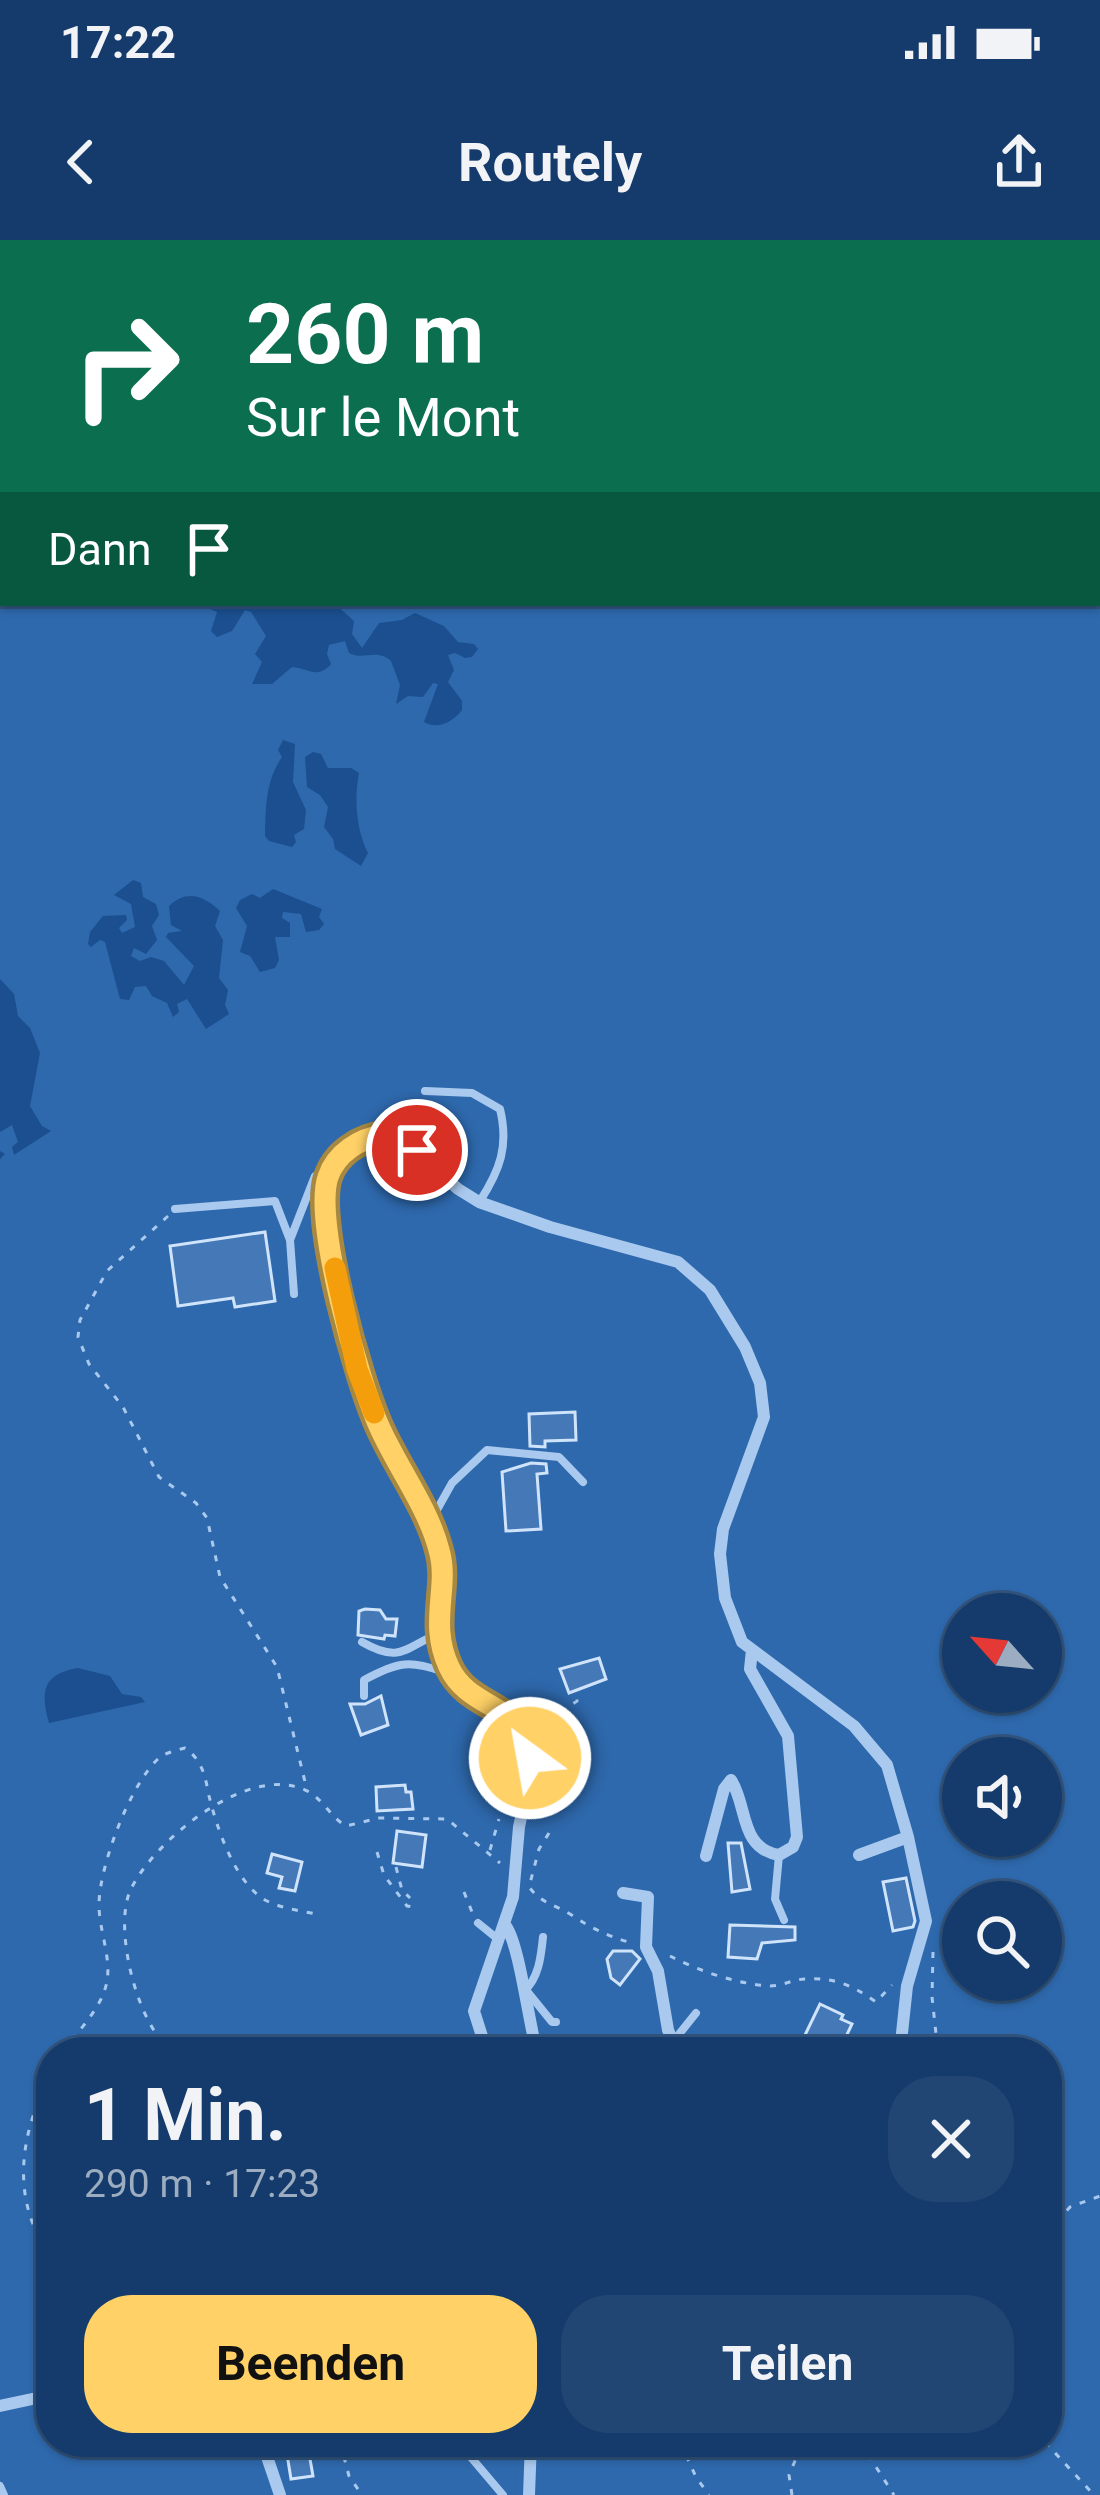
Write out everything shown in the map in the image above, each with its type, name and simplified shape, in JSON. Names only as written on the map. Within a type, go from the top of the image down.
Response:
[{"type":"street","points":[[482,2037],[474,2011],[513,1897],[519,1826],[531,1772],[526,1735],[507,1715],[470,1694],[451,1670],[440,1633],[441,1558],[357,1369],[326,1223],[327,1178],[339,1158],[357,1143],[376,1136],[390,1136],[417,1150],[479,1202],[670,1259],[700,1279],[718,1302],[755,1367],[764,1404],[759,1439],[728,1513],[719,1554],[730,1621],[752,1650],[854,1726],[887,1766],[926,1922],[914,1962],[902,2037]]},
{"type":"street","points":[[706,1856],[724,1789],[731,1780],[754,1843],[778,1855],[793,1847],[797,1838],[792,1754],[786,1731],[750,1669],[752,1650]]},
{"type":"street","points":[[859,1855],[908,1837]]},
{"type":"street","points":[[623,1893],[648,1897],[646,1947],[658,1971],[673,2037]]},
{"type":"street","points":[[505,1925],[514,1940],[534,2037]]},
{"type":"street","points":[[0,2407],[36,2400]]},
{"type":"street","points":[[267,2457],[280,2495]]},
{"type":"street","points":[[530,2457],[530,2495]]},
{"type":"lane","points":[[425,1091],[472,1093],[500,1109],[506,1136],[498,1174],[479,1202]]},
{"type":"lane","points":[[290,1240],[315,1176],[327,1178]]},
{"type":"lane","points":[[176,1209],[274,1201],[290,1240],[294,1294]]},
{"type":"lane","points":[[429,1524],[452,1483],[488,1450],[559,1457],[583,1482]]},
{"type":"lane","points":[[362,1642],[394,1654],[440,1633]]},
{"type":"lane","points":[[364,1696],[364,1680],[397,1664],[415,1662],[447,1673],[451,1670]]},
{"type":"lane","points":[[778,1855],[776,1899],[784,1920]]},
{"type":"lane","points":[[478,1923],[499,1940]]},
{"type":"lane","points":[[543,1937],[541,1960],[525,1991],[556,2022]]},
{"type":"lane","points":[[681,2037],[696,2013]]},
{"type":"lane","points":[[470,2457],[502,2495]]},
{"type":"lane","points":[[0,2486],[4,2495]]},
{"type":"path","points":[[176,1209],[107,1270],[86,1306],[78,1337],[89,1364],[123,1407],[159,1477],[196,1503],[207,1518],[220,1576],[277,1667],[307,1790]]},
{"type":"path","points":[[526,1735],[568,1711],[578,1700],[577,1692]]},
{"type":"path","points":[[73,2037],[105,1989],[107,1963],[99,1898],[106,1862],[136,1792],[160,1756],[185,1748],[198,1758],[229,1850],[262,1899],[321,1915]]},
{"type":"path","points":[[160,2037],[142,2011],[130,1964],[128,1893],[147,1865],[212,1805],[263,1787],[292,1786],[307,1790],[346,1826],[379,1818],[447,1819],[503,1866]]},
{"type":"path","points":[[490,1852],[499,1820]]},
{"type":"path","points":[[549,1833],[539,1849],[529,1887],[542,1903],[594,1931],[693,1968],[764,1986],[785,1986],[802,1978],[850,1983],[876,2002],[914,1962]]},
{"type":"path","points":[[377,1852],[384,1875],[403,1901],[413,1906]]},
{"type":"path","points":[[396,1867],[402,1890],[410,1898]]},
{"type":"path","points":[[464,1892],[478,1923]]},
{"type":"path","points":[[926,1922],[934,1924],[936,2037]]},
{"type":"path","points":[[36,2111],[23,2163],[22,2198],[36,2236]]},
{"type":"path","points":[[1062,2215],[1070,2207],[1100,2197]]},
{"type":"path","points":[[344,2457],[349,2476],[362,2495]]},
{"type":"path","points":[[514,2457],[530,2464]]},
{"type":"path","points":[[688,2457],[709,2495]]},
{"type":"path","points":[[792,2495],[789,2475],[797,2457]]},
{"type":"path","points":[[870,2457],[894,2495]]},
{"type":"path","points":[[1059,2457],[1094,2495]]},
{"type":"shaded area","points":[[0,606],[204,606],[217,612],[211,631],[217,637],[232,631],[245,610],[266,636],[255,654],[262,662],[252,684],[272,684],[292,667],[321,671],[331,664],[329,645],[345,641],[349,653],[380,655],[391,661],[400,685],[396,704],[408,696],[423,697],[433,683],[438,684],[424,722],[440,725],[462,710],[462,701],[448,682],[454,670],[448,655],[472,657],[478,649],[474,644],[458,642],[444,626],[415,613],[379,623],[362,648],[352,634],[354,621],[337,606],[1100,606],[1100,2495],[0,2495],[0,1159],[5,1154],[0,1151],[0,1132],[12,1125],[18,1142],[12,1147],[14,1155],[51,1131],[42,1126],[30,1106],[40,1053],[30,1028],[18,1016],[14,994],[0,979]],"holes":[[[283,740],[295,744],[293,782],[306,810],[304,829],[294,835],[292,847],[265,836],[269,785],[282,757],[278,750]],[[321,754],[328,768],[351,768],[359,773],[357,814],[368,853],[361,866],[335,849],[324,827],[328,807],[307,787],[305,757]],[[133,880],[141,883],[143,897],[156,904],[159,915],[152,926],[157,940],[146,954],[134,948],[131,956],[164,961],[184,985],[194,966],[166,937],[182,931],[171,925],[169,906],[195,896],[220,911],[215,926],[223,940],[219,978],[228,990],[225,1005],[229,1014],[206,1029],[187,999],[177,1004],[179,1012],[173,1017],[167,1003],[152,996],[146,986],[135,987],[129,1000],[120,999],[105,942],[88,944],[90,932],[103,916],[126,915],[119,928],[122,933],[135,927],[131,904],[114,895]],[[273,889],[322,909],[319,917],[324,924],[306,932],[301,914],[283,912],[282,918],[290,923],[290,937],[275,937],[279,960],[275,968],[260,972],[250,956],[240,952],[247,926],[236,908],[240,900],[252,894],[260,898]],[[78,1668],[110,1676],[122,1694],[145,1702],[49,1723],[47,1686],[57,1675]]]},
{"type":"building","points":[[265,1232],[275,1301],[235,1307],[233,1298],[178,1306],[170,1246]]},
{"type":"building","points":[[575,1412],[576,1440],[530,1446],[529,1414]]},
{"type":"building","points":[[531,1463],[546,1464],[547,1473],[537,1474],[541,1529],[506,1531],[502,1472]]},
{"type":"building","points":[[359,1611],[397,1619],[395,1636],[358,1635]]},
{"type":"building","points":[[599,1658],[606,1679],[569,1693],[560,1669]]},
{"type":"building","points":[[381,1696],[388,1725],[361,1735],[350,1704],[365,1704]]},
{"type":"building","points":[[405,1785],[413,1809],[377,1811],[376,1787]]},
{"type":"building","points":[[397,1831],[426,1835],[422,1867],[393,1863]]},
{"type":"building","points":[[728,1843],[741,1843],[750,1889],[732,1892]]},
{"type":"building","points":[[272,1854],[302,1862],[295,1891],[279,1888],[282,1877],[267,1873]]},
{"type":"building","points":[[906,1878],[915,1921],[913,1927],[893,1931],[883,1882]]},
{"type":"building","points":[[730,1925],[795,1927],[795,1940],[762,1943],[757,1959],[728,1957]]},
{"type":"building","points":[[613,1951],[632,1951],[640,1959],[620,1985],[611,1978],[607,1959]]},
{"type":"building","points":[[820,2004],[852,2024],[846,2037],[805,2035]]},
{"type":"building","points":[[287,2457],[310,2457],[313,2476],[291,2479]]},
{"type":"slow traffic","points":[[335,1268],[357,1369],[374,1413]]},
{"type":"route","points":[[417,1150],[384,1135],[347,1151],[327,1178],[326,1223],[364,1388],[440,1552],[438,1612],[446,1660],[470,1694],[517,1722],[526,1735],[530,1758]]}]
